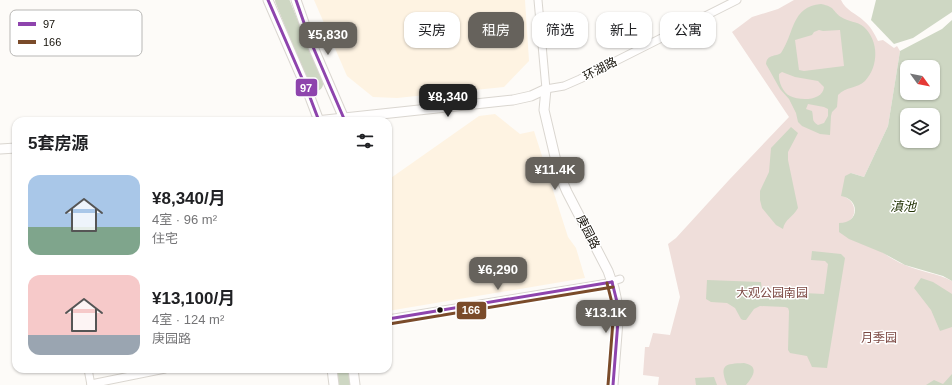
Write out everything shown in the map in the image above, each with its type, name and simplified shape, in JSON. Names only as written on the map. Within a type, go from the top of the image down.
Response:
[{"type":"street","points":[[268,0],[317,117]]},
{"type":"street","points":[[296,0],[310,40],[343,117]]},
{"type":"street","points":[[369,117],[513,100],[531,96],[546,89],[538,0]]},
{"type":"street","name":"环湖路","points":[[546,89],[564,86],[580,79],[737,0]]},
{"type":"street","name":"庚园路","points":[[546,89],[544,110],[560,176],[567,192],[616,280],[618,321],[612,385]]},
{"type":"street","points":[[0,149],[12,148]]},
{"type":"street","points":[[392,318],[616,280]]},
{"type":"street","points":[[89,373],[91,384],[145,373]]},
{"type":"street","points":[[332,373],[334,385]]},
{"type":"street","points":[[354,373],[355,385]]},
{"type":"shaded area","points":[[314,0],[525,0],[529,61],[504,87],[397,98],[373,97],[347,76]]},
{"type":"shaded area","points":[[495,114],[520,134],[534,131],[568,237],[576,248],[585,278],[392,310],[392,177],[479,116]]},
{"type":"green space","name":"大观公园南园","points":[[794,0],[841,0],[851,12],[861,18],[869,26],[878,41],[883,40],[894,48],[897,46],[900,51],[888,126],[864,177],[851,173],[845,197],[852,202],[854,213],[851,220],[847,223],[889,257],[911,267],[952,281],[952,385],[658,385],[659,377],[643,375],[645,347],[649,347],[653,333],[670,335],[680,297],[668,244],[676,238],[789,117],[732,32],[752,17],[778,9]]},
{"type":"water","points":[[876,0],[952,0],[952,12],[913,38],[894,44],[871,20]]},
{"type":"water","points":[[821,4],[829,6],[844,19],[861,25],[869,33],[875,46],[875,61],[870,75],[862,84],[844,90],[838,95],[837,107],[832,112],[831,116],[830,135],[820,134],[802,126],[798,122],[796,113],[789,99],[780,89],[766,64],[770,57],[781,53],[799,15],[811,6]],"holes":[[[819,30],[840,30],[844,66],[804,71],[799,70],[795,40],[812,35],[814,32]],[[782,72],[795,77],[818,81],[824,87],[823,92],[820,95],[810,99],[794,98],[785,92],[779,80],[779,74]],[[808,104],[824,107],[828,109],[828,116],[824,123],[818,125],[814,121],[812,111],[806,109]]]},
{"type":"water","name":"滇池","points":[[952,20],[952,281],[943,276],[905,265],[883,253],[849,239],[839,232],[839,223],[846,222],[851,219],[855,211],[852,201],[841,196],[845,176],[851,173],[864,177],[888,126],[900,51],[942,29]]},
{"type":"water","points":[[791,127],[798,133],[788,152],[788,160],[798,208],[787,220],[783,229],[776,225],[762,208],[760,191],[769,172],[771,148]]},
{"type":"water","points":[[812,251],[841,254],[845,258],[827,368],[812,367],[807,356],[790,353],[788,350],[788,308],[760,306],[754,309],[746,320],[743,320],[735,308],[727,303],[711,302],[706,299],[707,280],[761,282],[762,291],[824,294],[828,264],[825,261],[811,260]]},
{"type":"water","points":[[921,278],[933,282],[952,294],[952,327],[940,331],[931,310],[914,288]]},
{"type":"water","points":[[744,363],[749,364],[754,369],[753,375],[749,382],[746,385],[727,385],[724,373],[725,366]]},
{"type":"water","points":[[952,374],[952,385],[926,385],[934,380],[943,384]]},
{"type":"water","points":[[714,377],[717,385],[696,385],[695,378]]},
{"type":"waterway","points":[[282,0],[316,84]]},
{"type":"waterway","points":[[342,373],[344,385]]},
{"type":"transit line","name":"97","points":[[268,0],[317,117]]},
{"type":"transit line","name":"97","points":[[296,0],[310,40],[343,117]]},
{"type":"transit line","name":"97","points":[[612,282],[617,302],[618,321],[613,385]]},
{"type":"transit line","name":"97","points":[[392,318],[612,282]]},
{"type":"transit line","name":"166","points":[[607,283],[612,303],[613,321],[608,385]]},
{"type":"transit line","name":"166","points":[[392,324],[613,287]]},
{"type":"park label","name":"月季园","points":[[879,338]]}]
